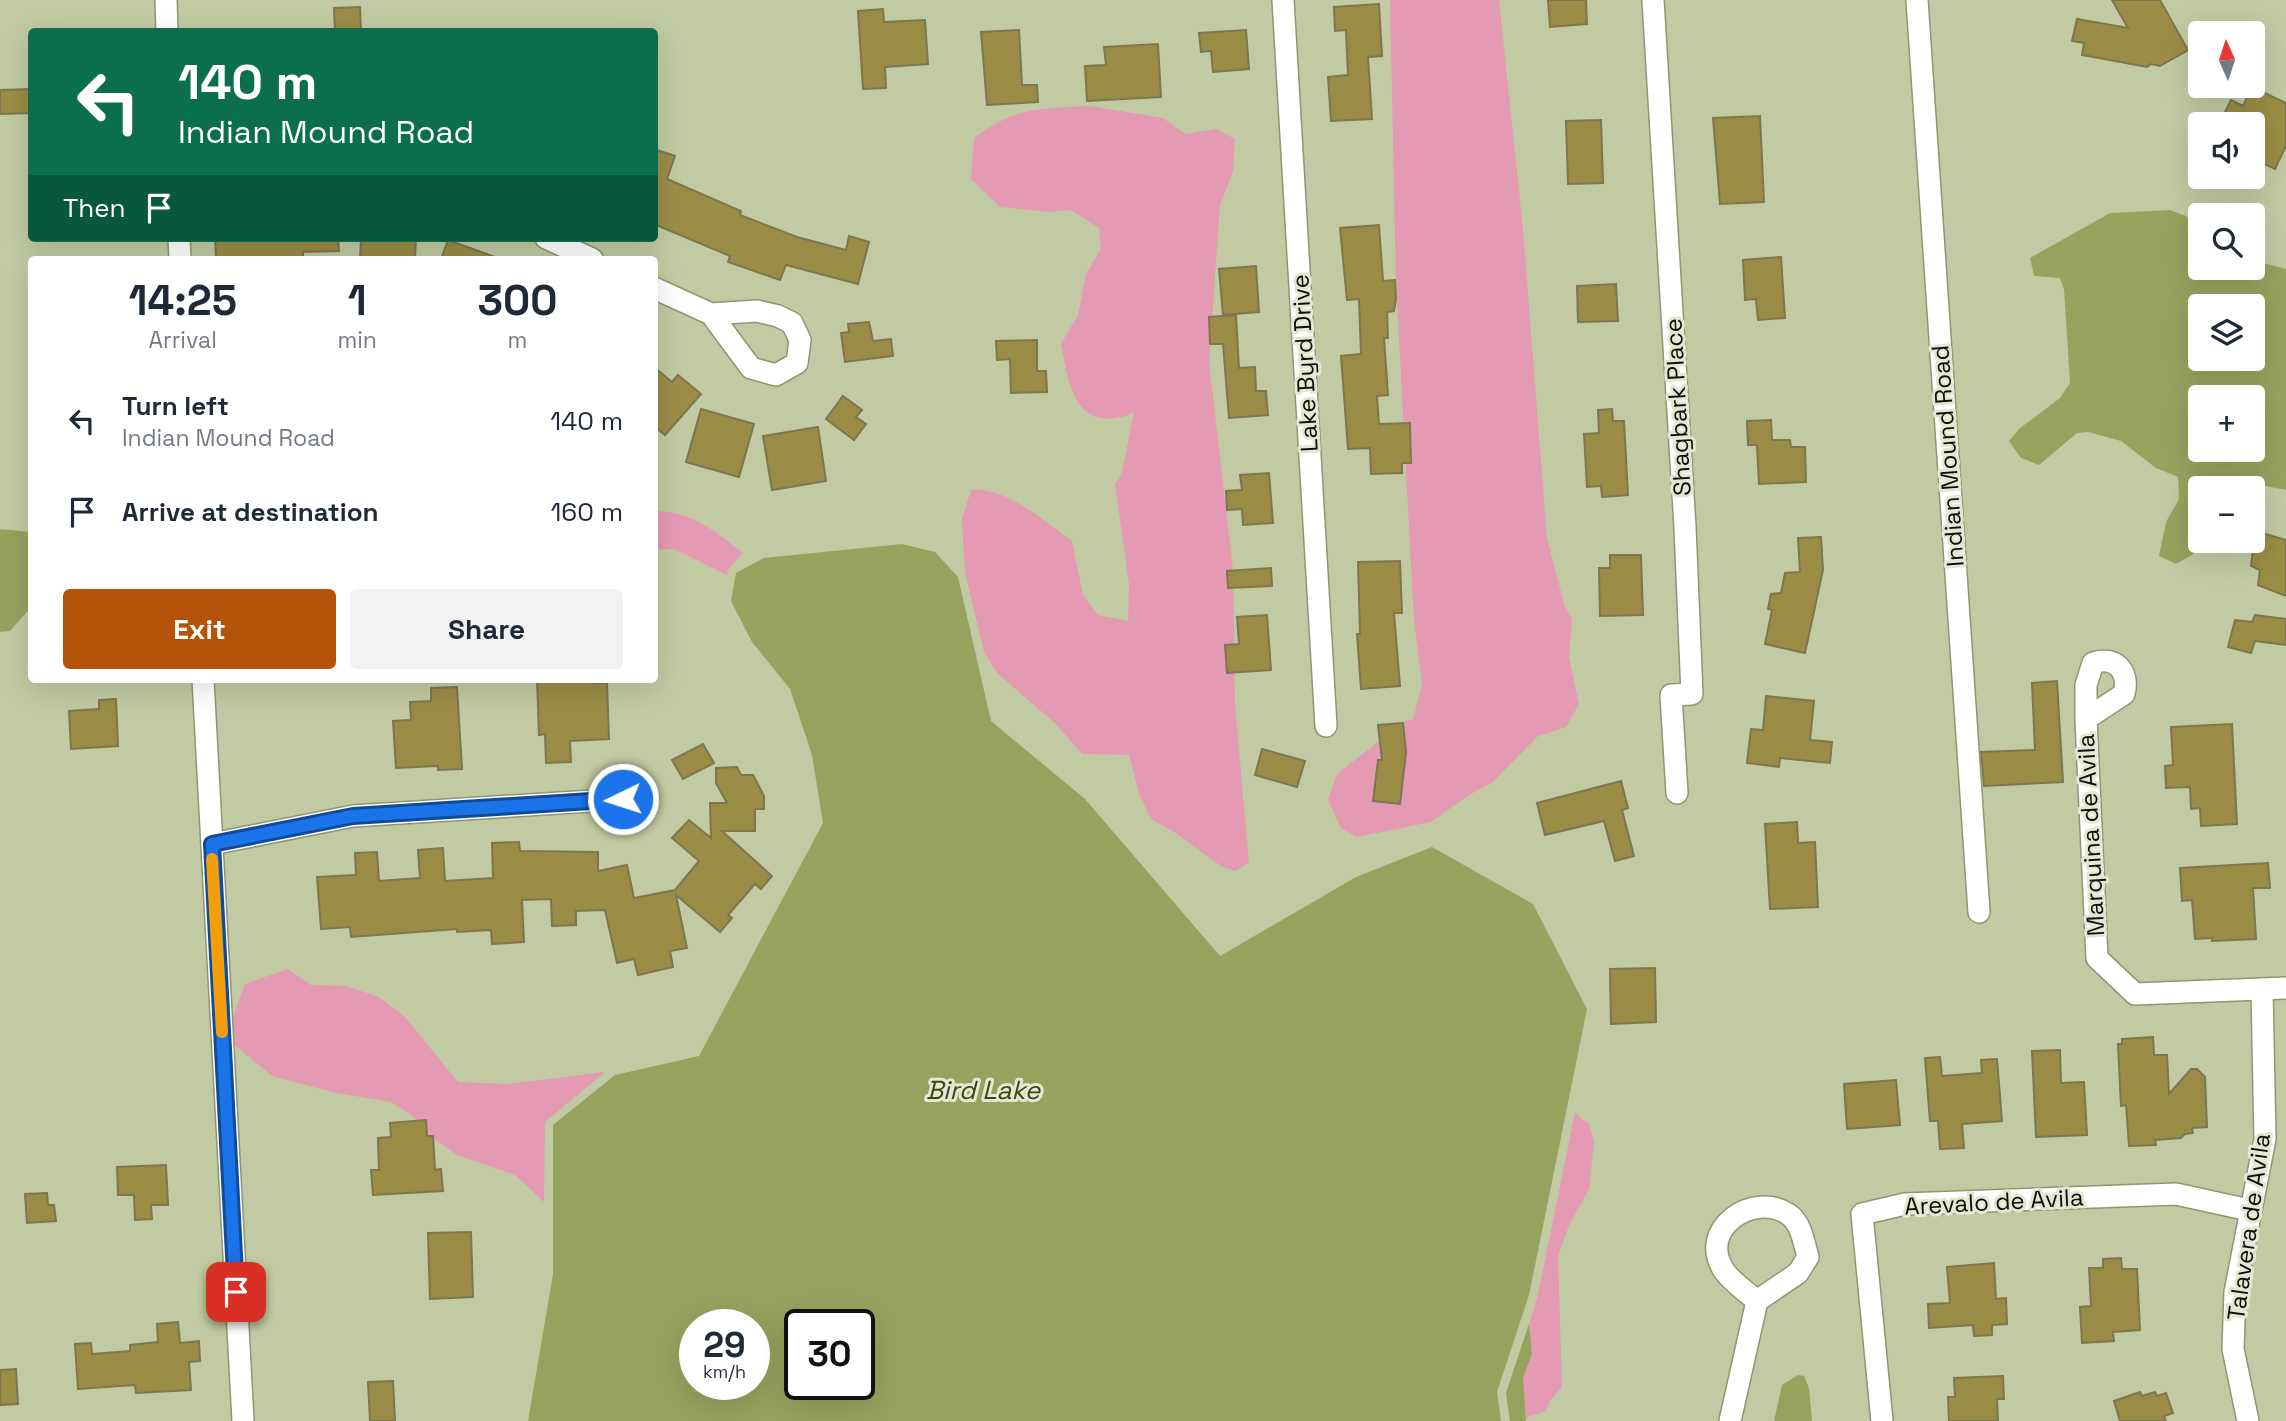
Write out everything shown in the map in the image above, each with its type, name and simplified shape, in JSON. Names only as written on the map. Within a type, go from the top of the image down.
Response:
[{"type":"street","points":[[166,0],[167,28]]},
{"type":"street","name":"Lake Byrd Drive","points":[[1283,0],[1326,726]]},
{"type":"street","name":"Shagbark Place","points":[[1653,0],[1684,513],[1692,694],[1671,695],[1677,793]]},
{"type":"street","name":"Indian Mound Road","points":[[1917,0],[1979,912]]},
{"type":"street","points":[[556,242],[586,256]]},
{"type":"street","points":[[658,290],[711,314]]},
{"type":"street","points":[[203,683],[243,1421]]},
{"type":"street","name":"Marquina de Avila","points":[[2086,719],[2097,958],[2135,995],[2286,988]]},
{"type":"street","points":[[212,844],[353,816],[623,799]]},
{"type":"street","name":"Talavera de Avila","points":[[2248,1421],[2233,1349],[2235,1292],[2265,1139],[2262,989]]},
{"type":"street","name":"Arevalo de Avila","points":[[1882,1421],[1862,1214],[1905,1204],[2176,1194],[2249,1210]]},
{"type":"street","points":[[1730,1421],[1757,1301],[1798,1273],[1808,1257],[1801,1231],[1788,1214],[1760,1207],[1734,1216],[1720,1230],[1717,1249],[1724,1271],[1757,1301]]},
{"type":"shaded area","points":[[1390,0],[1499,0],[1523,229],[1547,539],[1565,607],[1572,619],[1569,658],[1579,704],[1566,727],[1538,736],[1493,782],[1431,822],[1357,837],[1341,828],[1328,800],[1337,774],[1378,742],[1396,738],[1403,723],[1413,719],[1422,685],[1414,621],[1396,281]]},
{"type":"shaded area","points":[[1090,106],[1163,118],[1185,134],[1216,129],[1235,139],[1233,172],[1220,205],[1209,362],[1233,570],[1235,705],[1249,863],[1235,871],[1221,866],[1151,819],[1139,794],[1129,755],[1082,754],[1055,723],[997,673],[984,652],[965,572],[962,519],[971,490],[998,494],[1037,515],[1072,541],[1083,595],[1098,615],[1128,621],[1129,585],[1115,484],[1122,473],[1134,411],[1115,418],[1101,418],[1089,413],[1081,405],[1069,382],[1061,344],[1078,315],[1086,274],[1101,249],[1099,228],[1071,210],[1049,212],[1000,207],[971,179],[974,138],[989,128],[1029,111]]},
{"type":"shaded area","points":[[658,511],[691,518],[743,553],[728,569],[727,575],[674,549],[658,550]]},
{"type":"shaded area","points":[[288,969],[311,985],[346,986],[379,997],[405,1017],[458,1082],[507,1084],[605,1072],[545,1122],[544,1202],[515,1175],[457,1155],[429,1135],[414,1117],[391,1102],[336,1093],[272,1076],[238,1048],[234,1044],[232,1020],[245,984]]},
{"type":"shaded area","points":[[1575,1113],[1589,1124],[1594,1142],[1589,1189],[1570,1223],[1558,1256],[1562,1387],[1549,1402],[1546,1411],[1525,1418],[1523,1378],[1532,1354],[1529,1324],[1537,1299]]},
{"type":"water","points":[[2170,210],[2188,218],[2188,280],[2265,280],[2265,263],[2286,269],[2286,490],[2265,486],[2265,476],[2188,476],[2188,553],[2195,553],[2176,564],[2159,556],[2166,522],[2179,499],[2178,477],[2156,468],[2121,441],[2088,432],[2077,433],[2039,465],[2021,458],[2009,441],[2019,429],[2060,398],[2070,383],[2064,289],[2060,278],[2034,276],[2030,258],[2110,213]]},
{"type":"water","points":[[0,529],[28,532],[28,610],[10,631],[0,632]]},
{"type":"water","name":"Bird Lake","points":[[902,544],[935,552],[958,577],[991,721],[1085,799],[1220,956],[1356,877],[1432,847],[1533,904],[1587,1009],[1529,1295],[1497,1392],[1501,1421],[528,1421],[553,1274],[553,1125],[615,1075],[699,1056],[823,823],[812,755],[790,689],[752,642],[731,601],[736,573],[764,558]]},
{"type":"water","points":[[1529,1324],[1532,1354],[1523,1378],[1526,1421],[1510,1421],[1506,1393]]},
{"type":"water","points":[[1798,1375],[1804,1376],[1809,1388],[1812,1421],[1774,1421],[1782,1385]]},
{"type":"building","points":[[1548,0],[1586,0],[1587,24],[1550,27]]},
{"type":"building","points":[[2112,0],[2160,0],[2188,50],[2160,66],[2151,64],[2147,67],[2082,55],[2084,43],[2072,41],[2077,19],[2128,28]]},
{"type":"building","points":[[1379,4],[1382,56],[1368,57],[1372,119],[1331,121],[1328,77],[1348,75],[1346,30],[1335,31],[1334,7]]},
{"type":"building","points":[[360,7],[361,28],[335,28],[334,8]]},
{"type":"building","points":[[883,9],[884,22],[925,20],[928,64],[885,67],[886,88],[863,89],[858,11]]},
{"type":"building","points":[[1019,30],[1022,85],[1037,85],[1038,102],[987,105],[981,32]]},
{"type":"building","points":[[1246,30],[1249,69],[1213,72],[1211,51],[1201,52],[1199,33]]},
{"type":"building","points":[[1158,44],[1161,97],[1087,101],[1085,66],[1106,65],[1104,47]]},
{"type":"building","points":[[28,89],[28,113],[0,114],[0,90]]},
{"type":"building","points":[[2265,93],[2286,103],[2286,146],[2275,169],[2265,164],[2265,112],[2225,112],[2231,100],[2243,106],[2247,98],[2265,98]]},
{"type":"building","points":[[1760,116],[1764,202],[1720,204],[1713,118]]},
{"type":"building","points":[[1601,120],[1603,183],[1568,184],[1566,121]]},
{"type":"building","points":[[658,150],[675,156],[667,179],[741,211],[740,215],[797,237],[846,250],[849,236],[869,242],[858,284],[786,265],[780,280],[728,262],[730,256],[658,226]]},
{"type":"building","points":[[1379,225],[1383,281],[1395,280],[1396,299],[1394,311],[1387,312],[1388,338],[1384,338],[1388,395],[1377,396],[1379,424],[1410,423],[1411,463],[1402,463],[1402,473],[1371,474],[1370,448],[1348,449],[1341,356],[1361,354],[1359,299],[1347,300],[1340,228]]},
{"type":"building","points":[[215,242],[338,242],[339,251],[303,252],[303,256],[216,256]]},
{"type":"building","points":[[361,242],[416,242],[415,256],[360,256]]},
{"type":"building","points":[[447,242],[454,242],[492,256],[442,256]]},
{"type":"building","points":[[1781,257],[1785,318],[1758,320],[1756,299],[1745,300],[1743,260]]},
{"type":"building","points":[[1256,266],[1259,312],[1223,315],[1219,269]]},
{"type":"building","points":[[1616,284],[1618,321],[1578,322],[1577,286]]},
{"type":"building","points":[[1236,315],[1239,368],[1255,367],[1256,391],[1266,391],[1268,415],[1229,418],[1223,344],[1210,344],[1209,317]]},
{"type":"building","points":[[869,322],[873,341],[891,339],[893,356],[845,362],[841,333],[849,332],[848,324]]},
{"type":"building","points":[[1037,340],[1037,371],[1046,371],[1047,392],[1011,393],[1010,359],[997,360],[996,341]]},
{"type":"building","points":[[658,370],[672,382],[678,375],[701,394],[665,435],[658,429]]},
{"type":"building","points":[[843,396],[862,410],[856,417],[866,424],[854,440],[826,419]]},
{"type":"building","points":[[701,409],[754,424],[739,477],[686,462]]},
{"type":"building","points":[[1612,409],[1613,421],[1624,421],[1628,495],[1602,497],[1601,486],[1587,487],[1584,434],[1599,433],[1598,410]]},
{"type":"building","points":[[1771,420],[1772,440],[1790,440],[1791,447],[1805,447],[1806,482],[1759,484],[1757,445],[1748,445],[1747,421]]},
{"type":"building","points":[[818,427],[826,481],[772,490],[763,436]]},
{"type":"building","points":[[1269,473],[1273,523],[1243,525],[1242,509],[1227,510],[1226,491],[1242,490],[1240,475]]},
{"type":"building","points":[[2265,534],[2286,540],[2286,596],[2258,585],[2260,570],[2251,566],[2252,553],[2265,553]]},
{"type":"building","points":[[1821,537],[1823,570],[1805,653],[1765,644],[1772,610],[1768,609],[1771,594],[1781,593],[1785,573],[1800,572],[1798,538]]},
{"type":"building","points":[[1610,555],[1641,555],[1643,615],[1600,616],[1599,568],[1610,568]]},
{"type":"building","points":[[1400,561],[1402,613],[1394,613],[1400,686],[1361,689],[1357,634],[1360,634],[1358,562]]},
{"type":"building","points":[[1271,568],[1272,586],[1228,588],[1227,571]]},
{"type":"building","points":[[1267,615],[1271,670],[1227,673],[1225,645],[1239,644],[1237,617]]},
{"type":"building","points":[[2255,615],[2286,619],[2286,645],[2255,641],[2251,653],[2228,647],[2235,620],[2252,622]]},
{"type":"building","points":[[2057,681],[2063,782],[1984,786],[1981,752],[2035,750],[2032,683]]},
{"type":"building","points":[[537,683],[607,683],[609,739],[570,741],[571,762],[546,763],[545,734],[539,735]]},
{"type":"building","points":[[457,687],[462,769],[438,770],[438,766],[396,768],[393,721],[411,720],[410,702],[431,701],[431,688]]},
{"type":"building","points":[[1766,696],[1814,701],[1810,740],[1832,742],[1830,763],[1780,758],[1779,767],[1747,763],[1751,729],[1763,730]]},
{"type":"building","points":[[116,699],[118,746],[71,749],[69,711],[99,709],[99,700]]},
{"type":"building","points":[[1403,723],[1406,752],[1400,804],[1373,801],[1378,760],[1382,760],[1378,725]]},
{"type":"building","points":[[2232,724],[2237,824],[2201,826],[2200,808],[2191,809],[2190,787],[2166,788],[2165,766],[2173,765],[2171,727]]},
{"type":"building","points":[[703,744],[714,763],[683,779],[672,760]]},
{"type":"building","points":[[1262,749],[1305,761],[1297,787],[1255,775]]},
{"type":"building","points":[[737,767],[741,775],[753,775],[764,796],[764,809],[755,809],[755,831],[722,831],[772,876],[761,889],[755,884],[728,915],[732,918],[720,932],[676,895],[687,948],[670,951],[673,967],[638,975],[634,959],[617,963],[605,910],[576,911],[576,925],[552,926],[551,899],[522,900],[524,942],[492,944],[491,930],[457,932],[457,929],[351,937],[350,927],[321,929],[317,877],[356,875],[355,853],[377,852],[379,881],[420,878],[418,850],[443,848],[445,881],[493,878],[492,843],[519,842],[520,851],[598,852],[598,871],[627,865],[634,898],[675,890],[699,861],[672,838],[689,820],[711,838],[710,803],[727,803],[716,783],[716,768]]},
{"type":"building","points":[[1621,781],[1628,808],[1622,810],[1634,856],[1615,861],[1604,821],[1545,835],[1537,803]]},
{"type":"building","points":[[1797,822],[1798,843],[1815,842],[1818,907],[1770,909],[1765,824]]},
{"type":"building","points":[[2268,863],[2270,888],[2253,888],[2256,939],[2195,939],[2192,900],[2182,901],[2180,868]]},
{"type":"building","points":[[1655,968],[1656,1022],[1611,1024],[1610,969]]},
{"type":"building","points":[[2153,1037],[2154,1055],[2167,1055],[2169,1094],[2191,1069],[2197,1069],[2205,1077],[2207,1127],[2192,1128],[2193,1133],[2185,1134],[2181,1138],[2155,1140],[2156,1145],[2129,1146],[2126,1105],[2121,1106],[2118,1044],[2122,1044],[2122,1039]]},
{"type":"building","points":[[2060,1050],[2061,1083],[2084,1082],[2087,1135],[2036,1137],[2032,1051]]},
{"type":"building","points":[[1940,1057],[1942,1076],[1982,1073],[1981,1060],[1997,1059],[2002,1121],[1962,1124],[1964,1148],[1940,1149],[1938,1121],[1930,1121],[1925,1058]]},
{"type":"building","points":[[1896,1080],[1900,1125],[1847,1129],[1844,1084]]},
{"type":"building","points":[[426,1120],[427,1136],[433,1136],[435,1170],[441,1169],[443,1191],[373,1195],[371,1170],[379,1170],[378,1138],[391,1137],[390,1123]]},
{"type":"building","points":[[166,1165],[168,1205],[151,1205],[152,1219],[135,1220],[134,1195],[118,1195],[117,1167]]},
{"type":"building","points":[[47,1193],[48,1205],[54,1205],[56,1221],[27,1223],[25,1194]]},
{"type":"building","points":[[471,1232],[473,1297],[430,1299],[428,1233]]},
{"type":"building","points":[[2121,1258],[2122,1269],[2137,1269],[2140,1330],[2113,1332],[2114,1341],[2082,1343],[2080,1307],[2091,1306],[2089,1268],[2103,1268],[2103,1259]]},
{"type":"building","points":[[1994,1263],[1996,1299],[2006,1298],[2007,1324],[1992,1325],[1992,1335],[1974,1336],[1973,1325],[1929,1328],[1928,1304],[1950,1303],[1947,1267]]},
{"type":"building","points":[[178,1322],[180,1343],[199,1341],[200,1361],[189,1362],[191,1390],[136,1393],[135,1385],[78,1389],[75,1344],[91,1343],[92,1354],[130,1351],[130,1345],[158,1342],[157,1324]]},
{"type":"building","points":[[16,1369],[18,1404],[0,1405],[0,1370]]},
{"type":"building","points":[[2003,1376],[2004,1399],[1997,1399],[1998,1421],[1949,1421],[1948,1397],[1955,1397],[1954,1378]]},
{"type":"building","points":[[393,1381],[395,1421],[370,1421],[368,1382]]},
{"type":"building","points":[[2140,1392],[2142,1396],[2155,1392],[2157,1396],[2166,1393],[2173,1413],[2164,1416],[2166,1421],[2120,1421],[2114,1401]]},
{"type":"slow traffic","points":[[212,859],[222,1032]]},
{"type":"route","points":[[236,1292],[212,844],[353,816],[623,799]]}]
